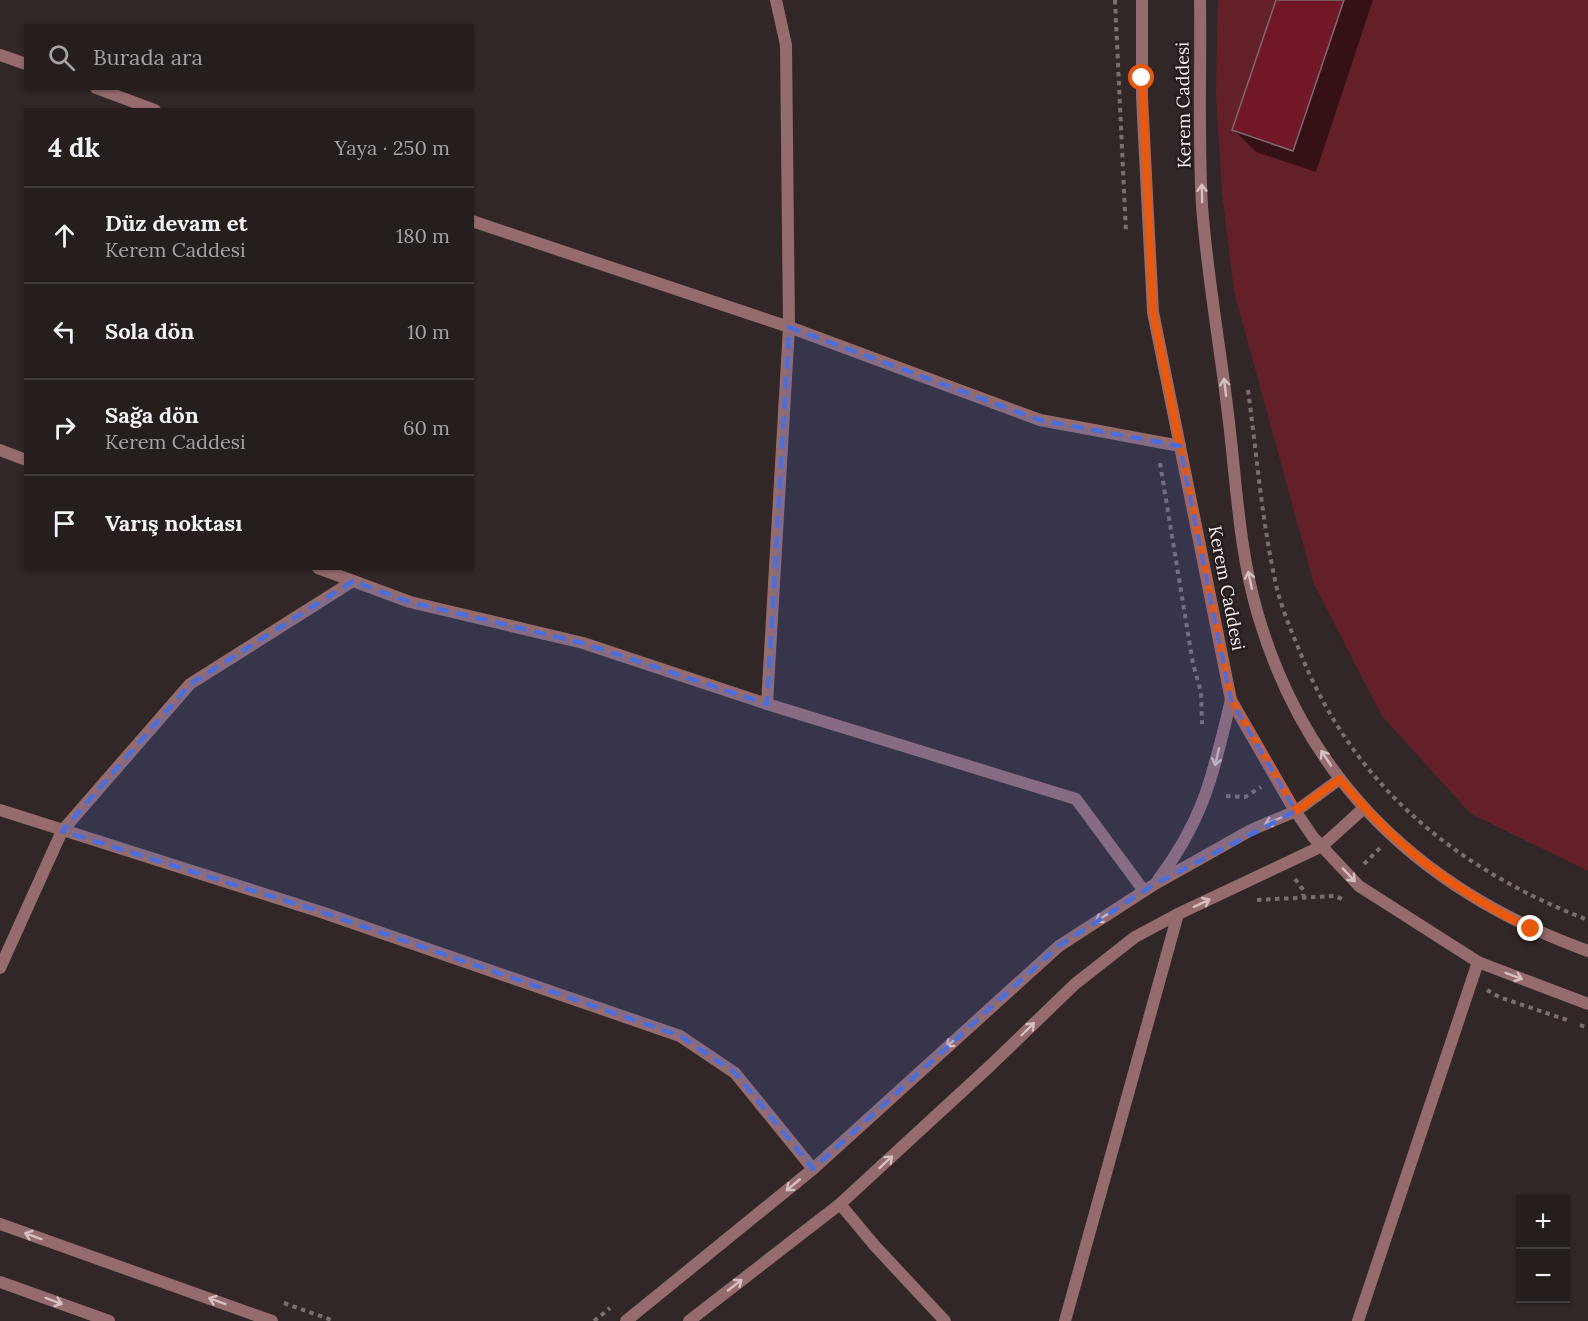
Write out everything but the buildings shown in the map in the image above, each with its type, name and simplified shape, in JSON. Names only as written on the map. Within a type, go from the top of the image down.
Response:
[{"type":"street","points":[[767,704],[789,327],[786,45],[776,0]]},
{"type":"street","name":"Kerem Caddesi","points":[[1142,0],[1142,97],[1153,312],[1231,700],[1296,811],[1322,846],[1359,886],[1478,962],[1588,1004]]},
{"type":"street","name":"Kerem Caddesi","points":[[1200,0],[1203,207],[1248,573],[1257,613],[1283,682],[1320,751],[1364,808],[1391,835],[1465,894],[1531,929],[1588,951]]},
{"type":"street","points":[[0,55],[24,63]]},
{"type":"street","points":[[101,90],[150,108]]},
{"type":"street","points":[[474,222],[789,327],[1040,420],[1180,446]]},
{"type":"street","points":[[0,450],[24,459]]},
{"type":"street","points":[[323,570],[410,602],[583,644],[767,704],[1076,799],[1144,891]]},
{"type":"street","points":[[0,968],[62,831],[190,684],[353,581]]},
{"type":"street","points":[[1155,884],[1180,852],[1201,812],[1231,700]]},
{"type":"street","points":[[626,1321],[813,1169],[1059,946],[1155,884],[1251,830],[1296,811],[1340,779]]},
{"type":"street","points":[[688,1321],[840,1204],[1075,984],[1136,937],[1178,914],[1322,846],[1364,808]]},
{"type":"street","points":[[0,810],[321,912],[680,1036],[735,1073],[813,1169]]},
{"type":"street","points":[[1065,1321],[1178,914]]},
{"type":"street","points":[[1358,1321],[1478,962]]},
{"type":"street","points":[[840,1204],[875,1246],[945,1321]]},
{"type":"street","points":[[0,1224],[272,1321]]},
{"type":"street","points":[[0,1282],[109,1321]]},
{"type":"path","points":[[1247,384],[1272,558],[1288,624],[1318,697],[1366,767],[1409,815],[1448,847],[1487,872],[1556,908],[1588,920]]},
{"type":"path","points":[[1335,896],[1409,815]]},
{"type":"highlighted area","points":[[789,327],[1040,420],[1180,446],[1231,700],[1296,811],[1155,884],[1059,946],[813,1169],[735,1073],[680,1036],[321,912],[62,831],[190,684],[353,581],[410,602],[583,643],[767,704]]},
{"type":"shaded area","points":[[1218,0],[1588,0],[1588,871],[1471,814],[1382,716],[1314,584],[1234,291],[1222,192],[1216,94]]},
{"type":"route","points":[[1142,78],[1153,312],[1231,700],[1296,811],[1340,779],[1391,835],[1437,874],[1465,894],[1531,929]]}]
